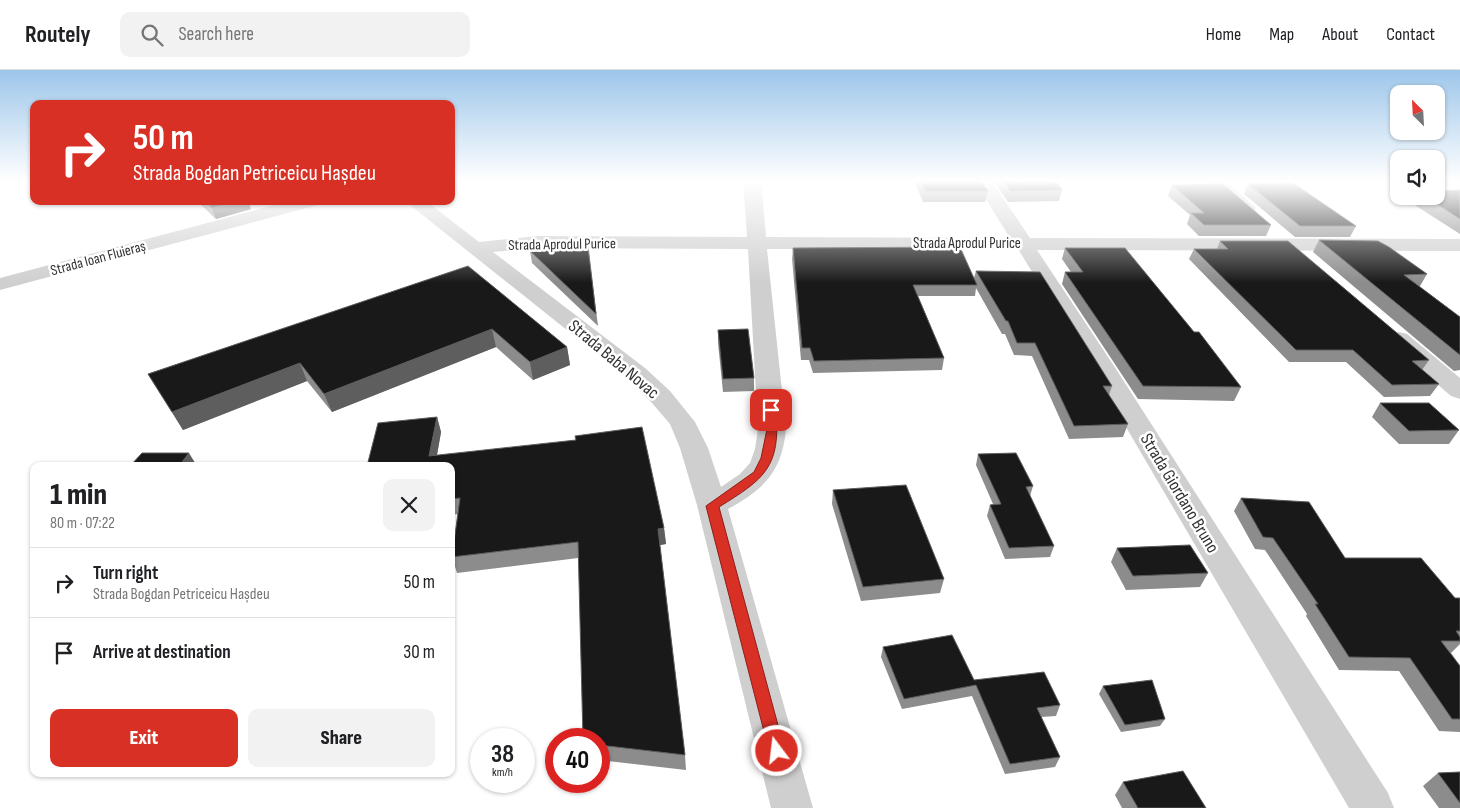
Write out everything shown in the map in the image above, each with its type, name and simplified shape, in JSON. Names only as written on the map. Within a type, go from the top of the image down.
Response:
[{"type":"street","name":"Strada Ioan Fluieraș","points":[[0,284],[261,214]]},
{"type":"street","name":"Strada Baba Novac","points":[[431,214],[630,368],[661,397],[682,422],[694,448],[712,506],[792,808]]},
{"type":"street","points":[[712,506],[746,485],[758,474],[767,458],[772,429],[755,214]]},
{"type":"street","name":"Strada Giordano Bruno","points":[[1005,214],[1109,377],[1373,808]]},
{"type":"street","points":[[1253,214],[1311,263]]},
{"type":"street","name":"Strada Aprodul Purice","points":[[474,248],[538,242],[1460,245]]},
{"type":"street","points":[[1385,327],[1460,391]]},
{"type":"building","points":[[1193,214],[1259,214],[1271,225],[1204,225]]},
{"type":"building","points":[[1286,214],[1339,214],[1356,226],[1300,226]]},
{"type":"building","points":[[1453,214],[1460,214],[1460,219]]},
{"type":"building","points":[[1319,240],[1378,241],[1427,274],[1404,275],[1460,317],[1460,355]]},
{"type":"building","points":[[1220,241],[1288,241],[1429,360],[1412,361],[1439,384],[1392,385],[1353,350],[1296,350],[1194,249],[1228,249]]},
{"type":"building","points":[[588,246],[596,314],[530,251]]},
{"type":"building","points":[[960,247],[977,285],[913,285],[944,358],[814,361],[810,348],[802,348],[793,248]]},
{"type":"building","points":[[1065,248],[1125,248],[1194,332],[1199,332],[1241,387],[1143,386],[1065,272],[1083,272]]},
{"type":"building","points":[[468,266],[567,347],[530,362],[492,329],[324,394],[300,363],[172,412],[148,374]]},
{"type":"building","points":[[976,271],[1040,272],[1112,386],[1103,386],[1128,424],[1074,426],[1035,343],[1017,343],[1008,321],[1006,321]]},
{"type":"building","points":[[748,329],[754,378],[723,379],[718,330]]},
{"type":"building","points":[[1380,403],[1429,403],[1459,430],[1409,431]]},
{"type":"building","points":[[437,417],[429,456],[576,440],[575,436],[642,427],[664,528],[658,529],[685,755],[610,746],[610,728],[583,728],[578,542],[455,557],[455,535],[460,498],[455,499],[455,462],[368,462],[378,423]]},
{"type":"building","points":[[142,453],[189,453],[182,462],[134,462]]},
{"type":"building","points":[[1016,453],[1033,486],[1026,487],[1054,546],[1009,548],[990,505],[1001,504],[978,454]]},
{"type":"building","points":[[906,485],[944,579],[863,587],[833,490]]},
{"type":"building","points":[[1241,498],[1309,502],[1345,558],[1421,558],[1455,598],[1460,598],[1460,631],[1456,631],[1460,641],[1441,641],[1460,666],[1460,719],[1452,719],[1410,658],[1349,657],[1315,604],[1318,604],[1273,538],[1263,537]]},
{"type":"building","points":[[1190,545],[1208,573],[1133,576],[1117,548]]},
{"type":"building","points":[[952,635],[974,680],[1044,672],[1060,705],[1037,708],[1060,757],[1010,764],[976,685],[904,699],[883,647]]},
{"type":"building","points":[[1152,680],[1165,719],[1125,725],[1103,686]]},
{"type":"building","points":[[1183,771],[1206,808],[1138,808],[1123,782]]},
{"type":"building","points":[[1460,772],[1460,803],[1438,773]]},
{"type":"route","points":[[771,410],[772,429],[767,458],[758,474],[746,485],[712,506],[777,751]]}]
